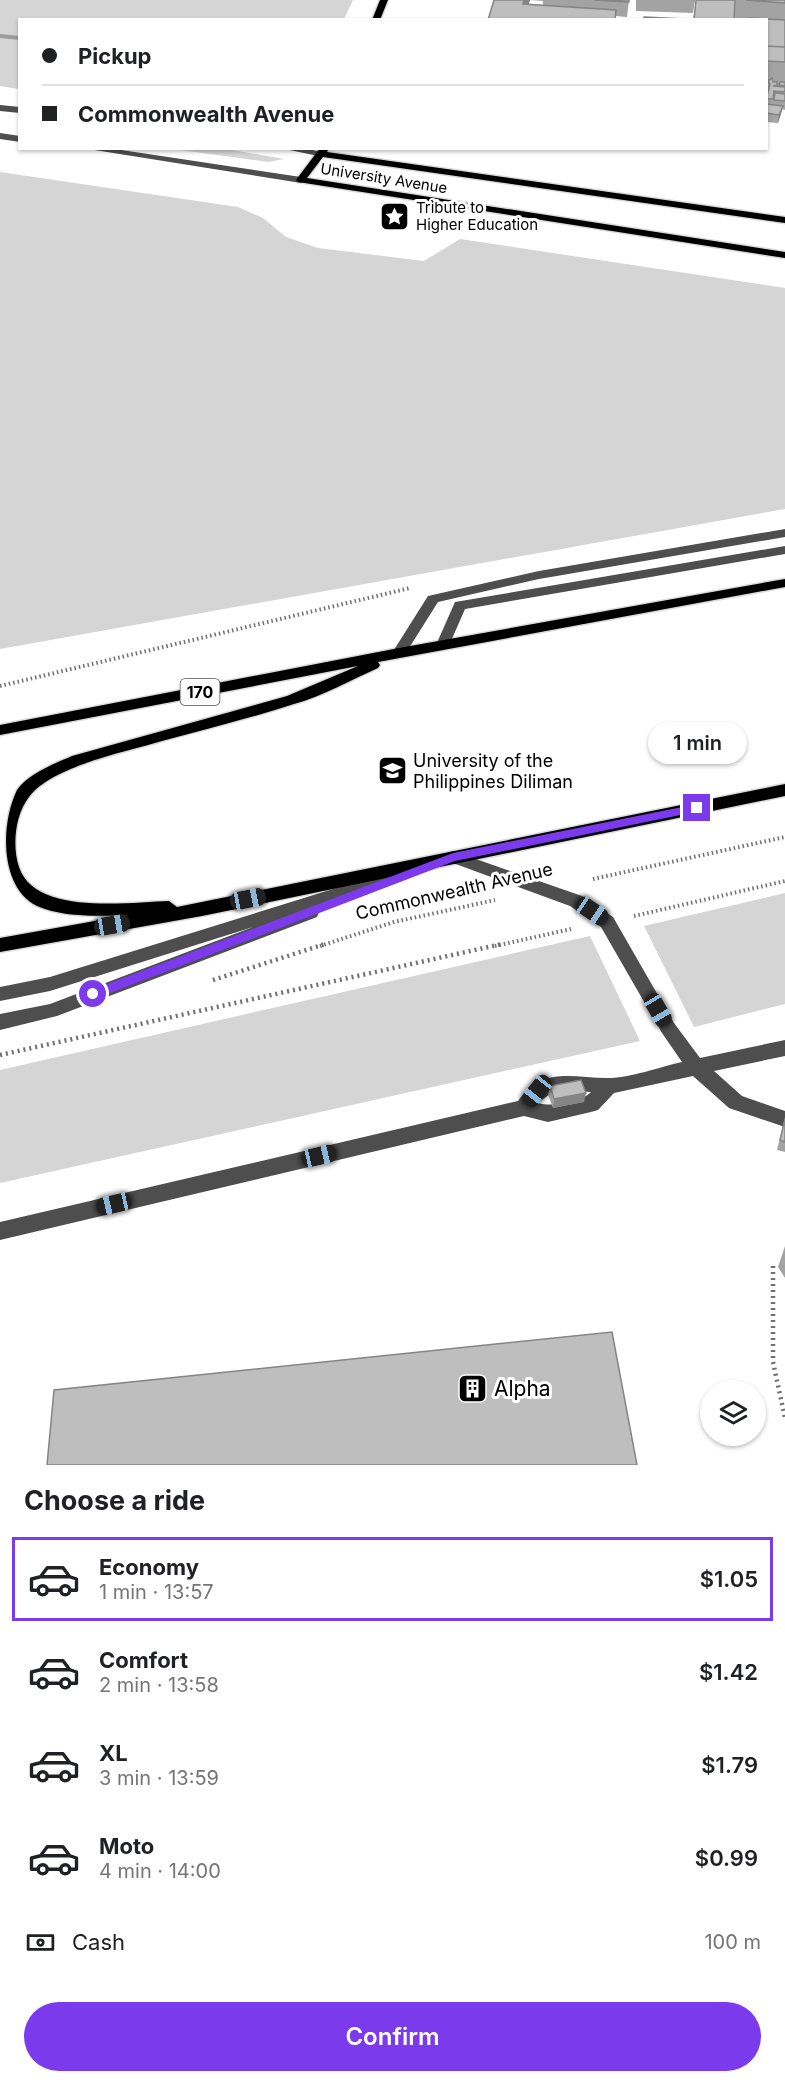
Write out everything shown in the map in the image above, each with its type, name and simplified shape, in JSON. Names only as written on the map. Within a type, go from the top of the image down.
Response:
[{"type":"main road","points":[[377,18],[384,0]]},
{"type":"main road","points":[[301,180],[324,151]]},
{"type":"main road","name":"University Avenue","points":[[324,151],[785,220]]},
{"type":"main road","name":"University Avenue","points":[[301,180],[785,255]]},
{"type":"main road","name":"170","points":[[0,730],[399,653],[785,583]]},
{"type":"main road","points":[[202,909],[72,906],[43,902],[20,891],[6,873],[1,854],[2,832],[10,810],[24,792],[45,775],[77,760],[292,700],[399,653]]},
{"type":"main road","name":"Commonwealth Avenue","points":[[0,945],[202,909],[785,790]]},
{"type":"street","points":[[0,108],[18,110]]},
{"type":"street","points":[[0,136],[18,139]]},
{"type":"street","name":"University Avenue","points":[[99,150],[301,180]]},
{"type":"street","points":[[399,653],[434,599],[539,575],[785,533]]},
{"type":"street","points":[[443,645],[460,605],[785,550]]},
{"type":"street","points":[[0,1022],[51,1011],[453,857]]},
{"type":"street","points":[[0,994],[50,984],[453,857],[548,889],[576,901],[607,922],[668,1028],[696,1067],[736,1102],[785,1119]]},
{"type":"street","points":[[524,1108],[537,1091],[561,1085],[580,1081],[609,1086],[785,1048]]},
{"type":"street","points":[[0,1230],[524,1108],[548,1114],[591,1104],[609,1086]]},
{"type":"path","points":[[0,686],[422,585]]},
{"type":"path","name":"Commonwealth Avenue","points":[[548,889],[785,837]]},
{"type":"path","points":[[0,1055],[785,881]]},
{"type":"path","name":"Commonwealth Avenue","points":[[204,983],[394,922],[497,900]]},
{"type":"path","points":[[773,1266],[771,1341],[777,1394],[785,1418]]},
{"type":"shaded area","points":[[0,0],[353,0],[344,18],[18,18],[18,89],[0,86]]},
{"type":"shaded area","points":[[180,150],[232,150],[284,159],[268,162]]},
{"type":"shaded area","points":[[0,172],[238,207],[263,218],[286,237],[318,248],[424,261],[460,239],[785,288],[785,509],[0,649]]},
{"type":"shaded area","points":[[785,893],[785,1004],[694,1027],[644,926]]},
{"type":"shaded area","points":[[590,936],[640,1041],[0,1183],[0,1070]]},
{"type":"building","points":[[494,0],[524,0],[523,4],[616,10],[615,18],[489,18]]},
{"type":"building","points":[[595,0],[629,0],[629,2]]},
{"type":"building","points":[[696,0],[735,0],[734,18],[694,18]]},
{"type":"building","points":[[746,0],[785,0],[785,3]]},
{"type":"building","points":[[768,19],[785,20],[785,47],[768,46]]},
{"type":"building","points":[[768,46],[785,47],[785,62],[768,61]]},
{"type":"building","points":[[772,78],[773,82],[777,82],[777,85],[773,86],[785,87],[784,92],[774,91],[773,99],[768,99],[770,84],[768,81]]},
{"type":"building","points":[[775,93],[785,94],[785,101],[774,100]]},
{"type":"building","points":[[768,104],[783,106],[779,115],[768,113]]},
{"type":"building","points":[[581,1080],[586,1093],[554,1099],[550,1086]]},
{"type":"building","points":[[785,1119],[785,1142],[780,1140]]},
{"type":"building","name":"Alpha","points":[[612,1332],[637,1465],[47,1465],[54,1390]]},
{"type":"waterway","points":[[0,36],[18,38]]},
{"type":"place","name":"Tribute to Higher Education","points":[[395,216]]},
{"type":"place","name":"University of the Philippines Diliman","points":[[392,770]]},
{"type":"place","name":"Alpha","points":[[473,1388]]},
{"type":"route","points":[[93,994],[453,857],[697,808]]}]
